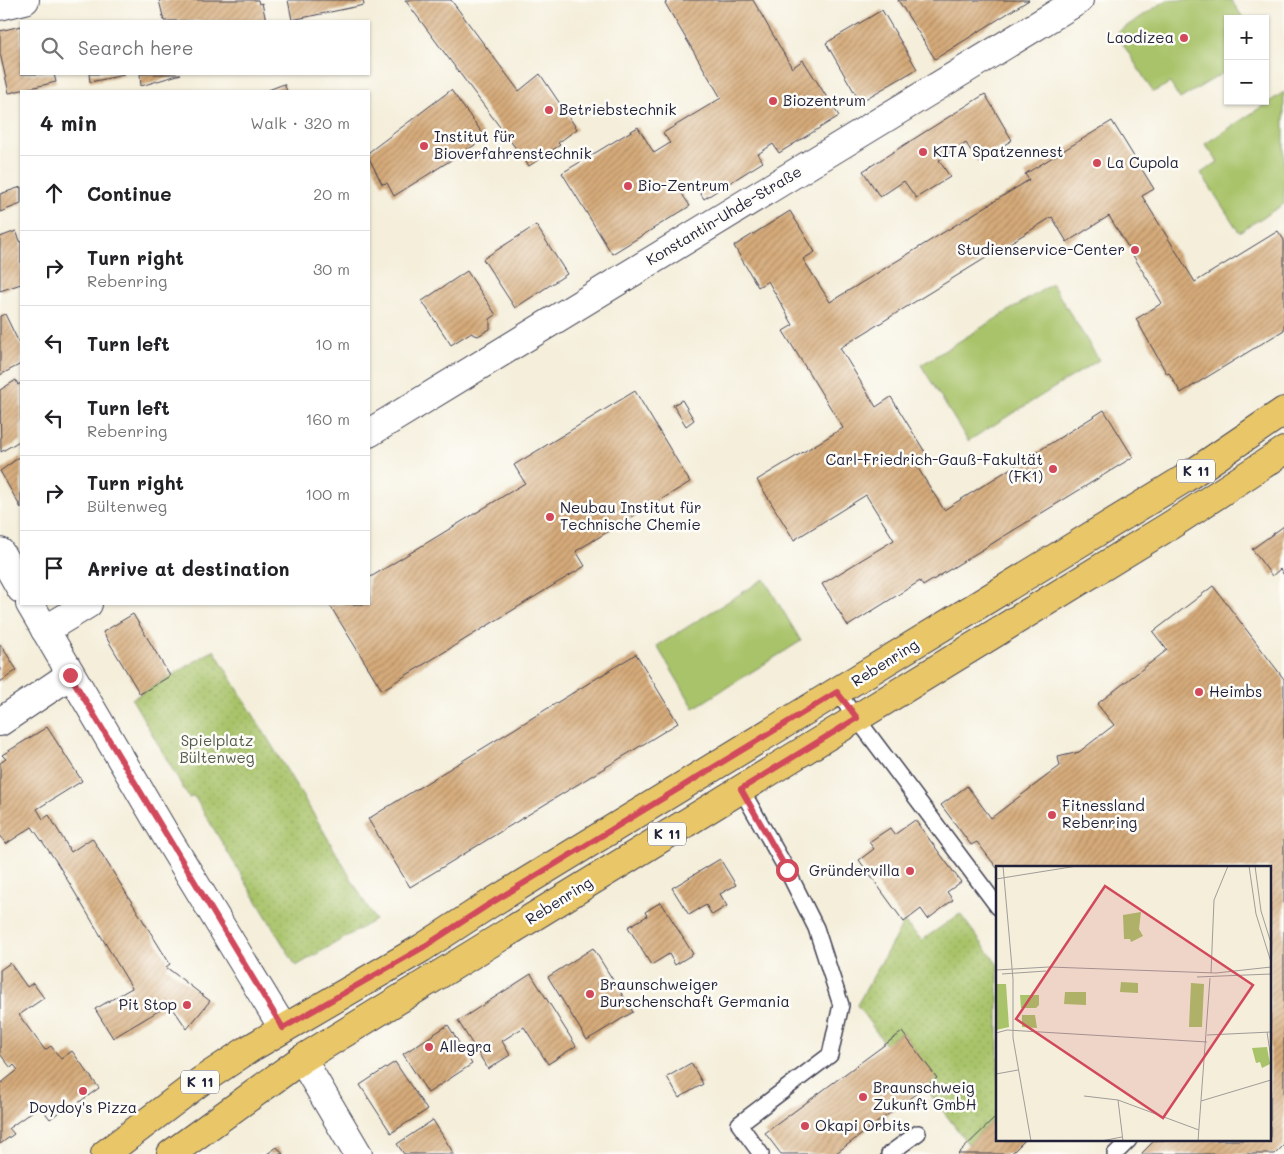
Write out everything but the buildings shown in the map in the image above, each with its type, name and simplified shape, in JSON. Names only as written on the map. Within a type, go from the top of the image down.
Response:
[{"type":"main road","name":"Rebenring","points":[[105,1154],[201,1081],[283,1028],[422,948],[488,905],[1184,479],[1284,411]]},
{"type":"main road","name":"Rebenring","points":[[170,1154],[302,1059],[1162,530],[1284,451]]},
{"type":"street","points":[[0,6],[25,0]]},
{"type":"street","name":"Konstantin-Uhde-Straße","points":[[370,432],[1080,0]]},
{"type":"street","points":[[0,552],[20,587]]},
{"type":"street","points":[[31,605],[70,675],[283,1028]]},
{"type":"street","points":[[45,630],[86,605]]},
{"type":"street","points":[[0,722],[70,675]]},
{"type":"street","points":[[302,1059],[358,1154]]},
{"type":"lane","points":[[837,692],[996,904]]},
{"type":"lane","points":[[741,789],[787,870],[816,928],[841,1005],[830,1055],[739,1124],[761,1154]]},
{"type":"lane","points":[[889,1154],[918,1133]]},
{"type":"lane","points":[[1115,1154],[1127,1142]]},
{"type":"green space","points":[[1167,0],[1231,0],[1241,15],[1224,15],[1224,72],[1180,99],[1170,83],[1153,92],[1116,33]]},
{"type":"green space","points":[[1284,92],[1284,204],[1239,232],[1201,173],[1218,162],[1205,144],[1264,105],[1269,105],[1269,102]]},
{"type":"green space","points":[[1052,284],[1099,360],[968,441],[921,365]]},
{"type":"green space","points":[[764,579],[801,641],[694,708],[657,646]]},
{"type":"green space","name":"Spielplatz Bültenweg","points":[[214,650],[375,920],[296,966],[194,796],[189,798],[132,699]]},
{"type":"green space","points":[[960,914],[996,962],[996,1117],[968,1144],[925,1087],[936,1078],[902,1032],[885,1044],[857,1005],[904,922],[922,940]]},
{"type":"place","name":"Laodizea","points":[[1184,38]]},
{"type":"place","name":"Biozentrum","points":[[773,101]]},
{"type":"place","name":"Betriebstechnik","points":[[549,110]]},
{"type":"place","name":"Institut für Bioverfahrenstechnik","points":[[424,146]]},
{"type":"place","name":"KITA Spatzennest","points":[[923,152]]},
{"type":"place","name":"La Cupola","points":[[1097,163]]},
{"type":"place","name":"Bio-Zentrum","points":[[628,186]]},
{"type":"place","name":"Studienservice-Center","points":[[1135,250]]},
{"type":"place","name":"Carl-Friedrich-Gauß-Fakultät (FK1)","points":[[1053,469]]},
{"type":"place","name":"Neubau Institut für Technische Chemie","points":[[550,517]]},
{"type":"place","name":"Heimbs","points":[[1199,692]]},
{"type":"place","name":"Fitnessland Rebenring","points":[[1052,815]]},
{"type":"place","name":"Gründervilla","points":[[910,871]]},
{"type":"place","name":"Braunschweiger Burschenschaft Germania","points":[[590,994]]},
{"type":"place","name":"Pit Stop","points":[[187,1005]]},
{"type":"place","name":"Allegra","points":[[429,1047]]},
{"type":"place","name":"Doydoy's Pizza","points":[[83,1091]]},
{"type":"place","name":"Braunschweig Zukunft GmbH","points":[[863,1097]]},
{"type":"place","name":"Okapi Orbits","points":[[805,1126]]},
{"type":"route","points":[[70,675],[283,1028],[422,948],[488,905],[837,692],[857,718],[741,789],[787,870]]}]
